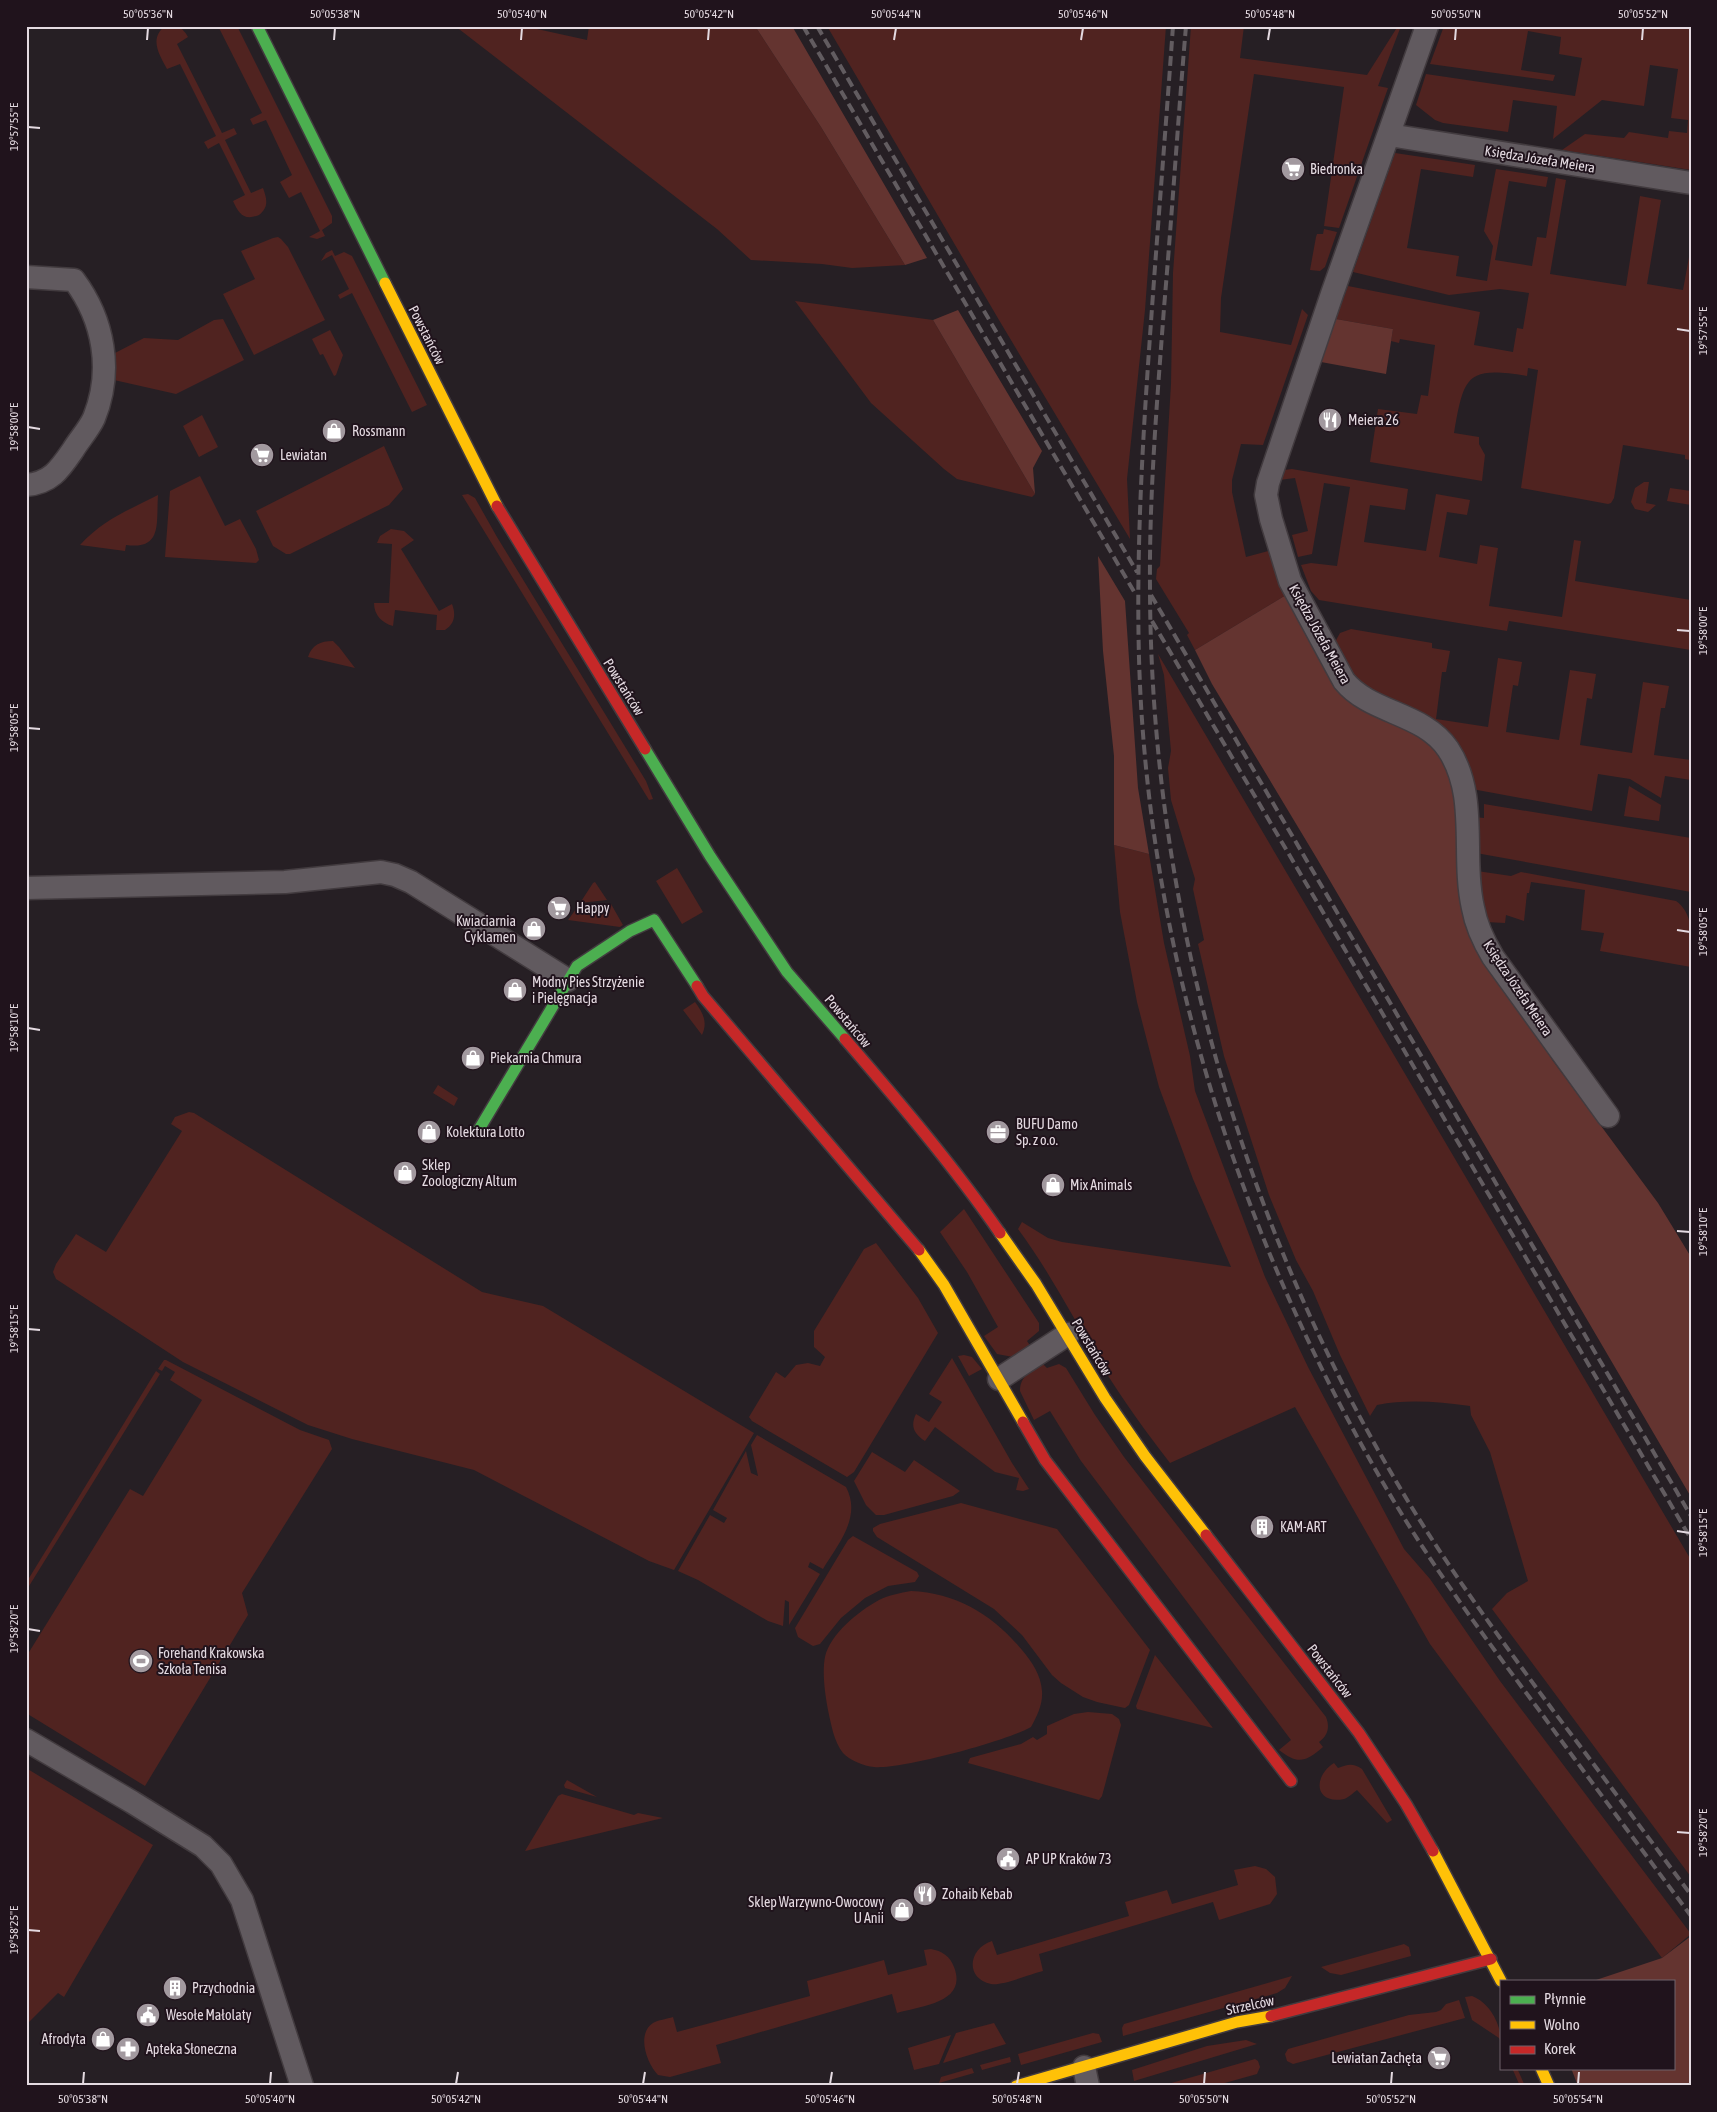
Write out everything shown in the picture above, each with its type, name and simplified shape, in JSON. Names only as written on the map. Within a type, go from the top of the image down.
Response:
[{"type":"street","name":"Powstańców","points":[[257,26],[506,522],[710,856],[787,972],[924,1132],[969,1188],[1036,1284],[1105,1398],[1145,1456],[1359,1733],[1406,1804],[1434,1852],[1501,1980]]},
{"type":"street","name":"Księdza Józefa Meiera","points":[[1427,26],[1332,294],[1268,483],[1266,495],[1271,519],[1290,581],[1344,681],[1349,688],[1364,698],[1423,726],[1441,740],[1457,764],[1463,782],[1466,805],[1471,898],[1480,930],[1493,956],[1608,1116]]},
{"type":"street","name":"Księdza Józefa Meiera","points":[[1389,135],[1691,183]]},
{"type":"street","points":[[26,277],[74,280],[85,295],[94,314],[104,356],[103,384],[93,419],[64,463],[49,480],[26,485]]},
{"type":"street","points":[[26,888],[285,882],[381,872],[395,875],[411,882],[568,980]]},
{"type":"street","points":[[478,1130],[577,966],[630,931],[654,920],[703,996],[912,1239],[944,1285],[1045,1460],[1292,1781]]},
{"type":"street","points":[[999,1379],[1068,1334]]},
{"type":"street","points":[[26,1740],[132,1802],[208,1851],[229,1875],[242,1900],[302,2086]]},
{"type":"street","name":"Strzelców","points":[[1016,2086],[1086,2076],[1237,2022],[1265,2018],[1307,2008],[1491,1959]]},
{"type":"street","points":[[1542,2070],[1549,2086]]},
{"type":"shaded area","points":[[165,26],[179,27],[186,33],[188,37],[177,44],[222,133],[234,128],[237,134],[225,140],[251,193],[263,188],[266,206],[259,215],[246,217],[237,210],[233,201],[245,195],[219,143],[208,149],[204,142],[216,136],[180,64],[167,69],[161,58],[156,41],[160,31]]},
{"type":"shaded area","points":[[218,26],[237,26],[332,216],[332,223],[322,230],[325,236],[317,239],[309,237],[320,231],[301,192],[289,198],[280,182],[292,175],[266,120],[253,125],[250,119],[262,113]]},
{"type":"shaded area","points":[[455,26],[536,26],[537,29],[587,40],[589,26],[755,26],[821,127],[905,265],[852,268],[822,264],[751,260],[717,229]]},
{"type":"shaded area","points":[[755,26],[792,26],[927,258],[905,265],[821,127]]},
{"type":"shaded area","points":[[827,26],[1166,26],[1145,310],[1127,479],[1130,539],[999,320]]},
{"type":"shaded area","points":[[1191,26],[1244,26],[1240,58],[1367,75],[1398,26],[1401,26],[1378,86],[1388,88],[1339,228],[1324,226],[1344,87],[1254,74],[1221,298],[1220,332],[1291,345],[1302,309],[1308,315],[1263,445],[1241,444],[1232,480],[1232,492],[1246,557],[1272,550],[1286,595],[1195,650],[1187,635],[1189,633],[1156,579],[1157,569],[1160,566],[1171,384],[1173,273]]},
{"type":"shaded area","points":[[1444,26],[1691,26],[1691,170],[1562,150],[1585,134],[1624,138],[1629,132],[1668,138],[1669,131],[1687,133],[1688,120],[1671,118],[1678,69],[1650,65],[1644,106],[1602,100],[1553,139],[1557,106],[1513,100],[1508,132],[1443,123],[1435,120],[1416,105],[1426,74],[1575,96],[1582,58],[1559,54],[1561,37],[1528,31],[1521,70],[1555,75],[1553,81],[1430,64]]},
{"type":"shaded area","points":[[1395,153],[1475,165],[1473,177],[1421,169],[1407,248],[1459,256],[1456,276],[1487,281],[1493,246],[1484,231],[1496,169],[1548,177],[1546,187],[1509,181],[1495,260],[1532,266],[1537,237],[1546,238],[1556,178],[1566,180],[1550,274],[1626,286],[1640,196],[1661,200],[1647,284],[1683,290],[1689,257],[1691,257],[1690,460],[1685,459],[1685,455],[1623,445],[1614,498],[1608,504],[1521,488],[1538,370],[1528,368],[1527,376],[1491,373],[1471,379],[1465,387],[1454,433],[1479,437],[1479,444],[1485,455],[1482,481],[1370,462],[1378,409],[1417,414],[1421,395],[1428,396],[1435,345],[1400,339],[1399,343],[1391,341],[1393,329],[1336,319],[1348,286],[1480,312],[1474,345],[1513,352],[1517,328],[1523,329],[1529,293],[1500,289],[1449,295],[1353,272]]},
{"type":"shaded area","points":[[1324,229],[1337,232],[1325,267],[1320,271],[1310,270],[1317,234],[1323,234]]},
{"type":"shaded area","points":[[278,237],[288,247],[325,320],[254,355],[223,294],[255,279],[241,251]]},
{"type":"shaded area","points":[[332,250],[335,256],[344,252],[352,256],[427,405],[412,412],[352,293],[340,299],[338,295],[349,289],[332,255],[321,261],[326,253]]},
{"type":"shaded area","points":[[795,301],[933,320],[1035,494],[1032,497],[957,479],[944,469],[871,403]]},
{"type":"shaded area","points":[[958,310],[1042,451],[1033,468],[1035,494],[933,320]]},
{"type":"shaded area","points":[[223,319],[244,360],[176,394],[114,380],[115,353],[144,338],[178,340],[214,320]]},
{"type":"shaded area","points":[[1336,319],[1393,329],[1386,374],[1321,362]]},
{"type":"shaded area","points":[[330,330],[343,355],[334,376],[323,354],[320,355],[312,339]]},
{"type":"shaded area","points":[[202,415],[218,447],[199,457],[183,426]]},
{"type":"shaded area","points":[[384,446],[403,489],[389,505],[290,554],[286,554],[273,546],[256,511]]},
{"type":"shaded area","points":[[1292,469],[1408,489],[1405,510],[1370,505],[1364,542],[1426,551],[1436,494],[1470,500],[1467,515],[1447,512],[1439,557],[1477,564],[1480,545],[1498,548],[1489,606],[1562,617],[1574,540],[1581,541],[1575,581],[1691,600],[1691,650],[1509,621],[1507,631],[1319,600],[1311,591],[1301,565],[1311,563],[1337,566],[1350,487],[1324,483],[1312,554],[1298,557],[1292,535],[1308,531],[1295,478],[1279,480],[1284,470]]},
{"type":"shaded area","points":[[200,476],[225,526],[240,519],[256,549],[259,560],[256,563],[165,557],[170,491]]},
{"type":"shaded area","points":[[1644,482],[1649,482],[1646,503],[1656,505],[1648,512],[1635,509],[1631,502],[1635,488]]},
{"type":"shaded area","points":[[1670,488],[1691,491],[1691,505],[1667,501]]},
{"type":"shaded area","points":[[468,494],[475,498],[646,781],[653,799],[649,800],[462,495]]},
{"type":"shaded area","points":[[158,495],[155,532],[152,539],[146,543],[126,545],[125,551],[80,545],[107,522]]},
{"type":"shaded area","points":[[391,529],[404,531],[414,540],[401,549],[439,611],[452,604],[454,618],[451,625],[445,630],[436,630],[437,615],[395,610],[393,626],[382,621],[377,615],[374,603],[389,603],[392,544],[377,543],[380,536]]},
{"type":"shaded area","points":[[1098,556],[1125,601],[1138,788],[1149,854],[1114,845],[1114,756],[1103,651]]},
{"type":"shaded area","points":[[1286,595],[1320,659],[1421,734],[1446,758],[1492,969],[1553,1061],[1658,1203],[1691,1257],[1691,1497],[1316,857],[1212,684],[1195,650]]},
{"type":"shaded area","points":[[1351,629],[1432,643],[1432,648],[1450,651],[1446,672],[1442,672],[1436,719],[1488,727],[1498,658],[1522,662],[1518,686],[1513,685],[1506,732],[1559,740],[1570,670],[1596,674],[1592,699],[1587,698],[1580,745],[1632,753],[1643,682],[1669,686],[1665,708],[1661,708],[1654,755],[1691,760],[1691,780],[1665,776],[1661,798],[1630,779],[1598,774],[1592,811],[1472,789],[1350,672],[1335,642],[1340,633]]},
{"type":"shaded area","points":[[333,641],[355,668],[308,657],[317,644]]},
{"type":"shaded area","points":[[1158,654],[1691,1560],[1691,1877],[1492,1609],[1507,1593],[1528,1581],[1490,1452],[1471,1415],[1470,1406],[1424,1402],[1389,1403],[1377,1405],[1370,1416],[1340,1355],[1313,1291],[1296,1260],[1269,1195],[1224,1056],[1198,944],[1204,940],[1193,889],[1195,879],[1171,800],[1168,768],[1171,751],[1164,675]]},
{"type":"shaded area","points":[[1629,786],[1661,805],[1659,821],[1624,816]]},
{"type":"shaded area","points":[[1484,804],[1691,838],[1691,892],[1476,853],[1474,817],[1484,818]]},
{"type":"shaded area","points":[[1114,845],[1149,854],[1164,943],[1190,1056],[1195,1091],[1265,1277],[1308,1367],[1404,1549],[1430,1579],[1500,1681],[1691,1934],[1662,1958],[1430,1644],[1295,1407],[1170,1463],[1110,1379],[1051,1279],[1018,1229],[1022,1222],[1048,1238],[1062,1242],[1231,1267],[1193,1179],[1159,1087],[1137,1002],[1120,912]]},
{"type":"shaded area","points":[[677,868],[703,912],[682,924],[656,881]]},
{"type":"shaded area","points":[[1477,871],[1511,876],[1521,872],[1676,901],[1687,914],[1690,922],[1692,940],[1691,967],[1600,951],[1604,933],[1581,930],[1585,890],[1531,882],[1529,893],[1527,893],[1524,921],[1506,915],[1505,923],[1486,922]]},
{"type":"shaded area","points":[[595,882],[607,900],[580,903],[593,883]]},
{"type":"shaded area","points":[[611,904],[623,925],[620,927],[568,920],[576,909]]},
{"type":"shaded area","points":[[695,1002],[705,1022],[702,1035],[683,1010]]},
{"type":"shaded area","points":[[438,1085],[458,1098],[454,1106],[433,1093]]},
{"type":"shaded area","points":[[189,1112],[194,1113],[482,1292],[543,1306],[754,1433],[674,1570],[649,1561],[474,1470],[352,1439],[308,1425],[183,1362],[56,1279],[53,1272],[56,1264],[76,1234],[106,1252],[182,1131],[171,1124],[175,1117]]},
{"type":"shaded area","points":[[964,1209],[1039,1323],[1039,1331],[1027,1341],[1031,1347],[1013,1357],[997,1354],[984,1336],[998,1327],[967,1272],[940,1232]]},
{"type":"shaded area","points":[[876,1243],[918,1298],[938,1333],[854,1472],[847,1477],[752,1421],[749,1417],[776,1372],[785,1378],[796,1365],[808,1363],[820,1366],[825,1357],[814,1347],[814,1331],[864,1249]]},
{"type":"shaded area","points":[[958,1356],[972,1357],[982,1369],[969,1376]]},
{"type":"shaded area","points":[[952,1358],[1029,1489],[1023,1491],[1016,1490],[1019,1478],[995,1472],[935,1427],[925,1441],[916,1433],[913,1422],[916,1414],[929,1422],[942,1402],[929,1394]]},
{"type":"shaded area","points":[[164,1360],[300,1430],[329,1440],[332,1449],[242,1593],[248,1615],[145,1786],[26,1713],[26,1657],[130,1489],[143,1496],[202,1400],[170,1380],[175,1372],[165,1366],[162,1371],[158,1369]]},
{"type":"shaded area","points":[[1042,1363],[1047,1368],[1059,1364],[1066,1368],[1124,1457],[1326,1717],[1327,1731],[1319,1742],[1323,1747],[1317,1752],[1301,1760],[1291,1758],[1279,1750],[1291,1740],[1081,1461],[1050,1411],[1034,1420],[1020,1391],[1020,1386],[1027,1374]]},
{"type":"shaded area","points":[[156,1371],[160,1374],[26,1591],[26,1583]]},
{"type":"shaded area","points":[[757,1435],[846,1487],[850,1498],[850,1520],[841,1540],[823,1569],[810,1562],[808,1567],[820,1574],[789,1625],[789,1602],[785,1600],[783,1626],[768,1621],[698,1580],[678,1571],[710,1515],[724,1523],[727,1518],[713,1510],[746,1451],[751,1473],[758,1476],[751,1445]]},
{"type":"shaded area","points":[[872,1452],[905,1472],[914,1460],[960,1491],[953,1496],[884,1515],[876,1515],[866,1505],[854,1481]]},
{"type":"shaded area","points":[[961,1503],[1057,1529],[1150,1650],[1129,1705],[1125,1708],[1097,1702],[1083,1697],[1061,1683],[1052,1675],[1022,1635],[994,1609],[877,1537],[873,1531],[873,1528],[880,1524]]},
{"type":"shaded area","points":[[853,1536],[917,1572],[919,1576],[915,1582],[888,1586],[865,1598],[841,1618],[820,1644],[813,1646],[798,1637],[795,1628],[848,1540]]},
{"type":"shaded area","points":[[911,1591],[944,1596],[959,1601],[986,1616],[1011,1637],[1029,1659],[1040,1680],[1042,1691],[1041,1705],[1031,1727],[978,1747],[887,1767],[866,1765],[853,1760],[843,1753],[833,1733],[824,1684],[825,1657],[828,1648],[846,1624],[863,1610],[883,1598]]},
{"type":"shaded area","points":[[1155,1655],[1213,1728],[1137,1709],[1136,1706]]},
{"type":"shaded area","points":[[1088,1712],[1112,1714],[1119,1719],[1121,1725],[1102,1796],[1099,1800],[968,1763],[970,1758],[1021,1744],[1033,1737],[1037,1740],[1047,1734],[1047,1726],[1074,1714]]},
{"type":"shaded area","points":[[1334,1763],[1338,1768],[1350,1765],[1362,1769],[1392,1820],[1387,1823],[1357,1790],[1344,1799],[1334,1800],[1322,1794],[1320,1782],[1322,1775]]},
{"type":"shaded area","points":[[26,1768],[153,1845],[64,1997],[58,1993],[28,2023],[26,2022]]},
{"type":"shaded area","points":[[567,1780],[597,1797],[565,1788],[564,1785]]},
{"type":"shaded area","points":[[562,1794],[634,1815],[638,1813],[663,1818],[525,1851],[558,1796]]},
{"type":"shaded area","points":[[1255,1866],[1266,1869],[1275,1877],[1277,1894],[1270,1904],[1219,1920],[1213,1902],[1039,1954],[1043,1971],[1002,1983],[991,1984],[982,1981],[973,1970],[974,1956],[984,1945],[992,1941],[997,1955],[1129,1916],[1125,1902],[1167,1890],[1172,1904],[1238,1885],[1234,1870]]},
{"type":"shaded area","points":[[1691,1936],[1691,2086],[1578,2086],[1572,2070],[1674,2070],[1674,1980],[1596,1980],[1662,1958]]},
{"type":"shaded area","points":[[1404,1944],[1409,1947],[1411,1956],[1341,1975],[1330,1973],[1321,1967]]},
{"type":"shaded area","points":[[924,1950],[939,1951],[948,1957],[954,1967],[957,1979],[954,1988],[948,1996],[940,2001],[897,2013],[892,1994],[716,2045],[721,2063],[670,2077],[658,2075],[647,2057],[644,2041],[645,2034],[648,2028],[655,2022],[673,2017],[677,2032],[810,1996],[807,1981],[884,1960],[888,1975],[927,1965]]},
{"type":"shaded area","points":[[1292,1976],[1285,1988],[1277,1993],[1123,2036],[1122,2028],[1124,2024]]},
{"type":"shaded area","points":[[1472,1996],[1478,1999],[1489,2009],[1497,2021],[1500,2040],[1472,2020],[1465,1997]]},
{"type":"shaded area","points":[[1459,2000],[1465,2018],[1293,2064],[1287,2061],[1285,2054],[1288,2049],[1409,2015],[1436,2012],[1441,2010],[1446,2004]]},
{"type":"shaded area","points":[[994,2023],[1006,2044],[943,2063],[956,2033]]},
{"type":"shaded area","points":[[1093,2033],[1099,2034],[1102,2042],[1021,2065],[1018,2054]]},
{"type":"shaded area","points":[[951,2035],[939,2064],[914,2070],[908,2048]]},
{"type":"shaded area","points":[[1246,2040],[1257,2044],[1134,2081],[1132,2070],[1207,2046]]},
{"type":"shaded area","points":[[1010,2057],[1011,2062],[982,2070],[980,2065]]},
{"type":"shaded area","points":[[1255,2059],[1260,2067],[1257,2074],[1214,2086],[1161,2086]]},
{"type":"shaded area","points":[[972,2068],[974,2073],[939,2083],[941,2077]]},
{"type":"shaded area","points":[[1513,2070],[1518,2070],[1525,2086],[1520,2086]]},
{"type":"railway","points":[[803,26],[1136,595]]},
{"type":"railway","points":[[817,26],[1137,572]]},
{"type":"railway","points":[[1173,26],[1143,448],[1138,574],[1139,658],[1146,765],[1160,871],[1181,977],[1208,1081],[1242,1183],[1282,1283],[1327,1380],[1378,1474],[1415,1535],[1475,1624],[1691,1916]]},
{"type":"railway","points":[[1186,26],[1156,414],[1152,484],[1150,590],[1154,706],[1166,821],[1186,936],[1213,1049],[1248,1160],[1289,1269],[1338,1374],[1393,1476],[1430,1536],[1489,1623],[1691,1895]]},
{"type":"railway","points":[[1151,595],[1691,1516]]},
{"type":"railway","points":[[1152,621],[1691,1539]]},
{"type":"traffic: fast","points":[[257,26],[385,283]]},
{"type":"traffic: fast","points":[[645,749],[710,856],[787,972],[845,1039]]},
{"type":"traffic: fast","points":[[478,1131],[577,966],[630,931],[654,920],[697,986]]},
{"type":"traffic: slow","points":[[385,283],[497,506]]},
{"type":"traffic: slow","points":[[1000,1233],[1036,1284],[1105,1398],[1145,1456],[1206,1535]]},
{"type":"traffic: slow","points":[[919,1250],[944,1285],[1023,1422]]},
{"type":"traffic: slow","points":[[1433,1851],[1500,1980]]},
{"type":"traffic: slow","points":[[1016,2086],[1237,2022],[1271,2016]]},
{"type":"traffic: slow","points":[[1542,2070],[1549,2086]]},
{"type":"traffic: jam","points":[[497,506],[645,749]]},
{"type":"traffic: jam","points":[[697,986],[703,996],[919,1250]]},
{"type":"traffic: jam","points":[[845,1039],[945,1158],[1000,1233]]},
{"type":"traffic: jam","points":[[1023,1422],[1045,1460],[1291,1781]]},
{"type":"traffic: jam","points":[[1206,1535],[1359,1733],[1406,1804],[1433,1851]]},
{"type":"traffic: jam","points":[[1271,2016],[1491,1959]]},
{"type":"place","name":"Biedronka","points":[[1293,169]]},
{"type":"place","name":"Meiera 26","points":[[1330,420]]},
{"type":"place","name":"Rossmann","points":[[334,431]]},
{"type":"place","name":"Lewiatan","points":[[262,455]]},
{"type":"place","name":"Happy","points":[[559,908]]},
{"type":"place","name":"Kwiaciarnia Cyklamen","points":[[534,929]]},
{"type":"place","name":"Modny Pies Strzyżenie i Pielęgnacja","points":[[515,990]]},
{"type":"place","name":"Piekarnia Chmura","points":[[473,1058]]},
{"type":"place","name":"Kolektura Lotto","points":[[429,1132]]},
{"type":"place","name":"BUFU Damo Sp. z o.o.","points":[[998,1132]]},
{"type":"place","name":"Sklep Zoologiczny Altum","points":[[405,1173]]},
{"type":"place","name":"Mix Animals","points":[[1053,1185]]},
{"type":"place","name":"KAM-ART","points":[[1262,1527]]},
{"type":"place","name":"Forehand Krakowska Szkoła Tenisa","points":[[141,1661]]},
{"type":"place","name":"AP UP Kraków 73","points":[[1008,1859]]},
{"type":"place","name":"Zohaib Kebab","points":[[925,1894]]},
{"type":"place","name":"Sklep Warzywno-Owocowy U Anii","points":[[902,1910]]},
{"type":"place","name":"Przychodnia","points":[[175,1988]]},
{"type":"place","name":"Wesołe Małolaty","points":[[148,2015]]},
{"type":"place","name":"Afrodyta","points":[[103,2039]]},
{"type":"place","name":"Apteka Słoneczna","points":[[128,2049]]},
{"type":"place","name":"Lewiatan Zachęta","points":[[1439,2058]]}]
